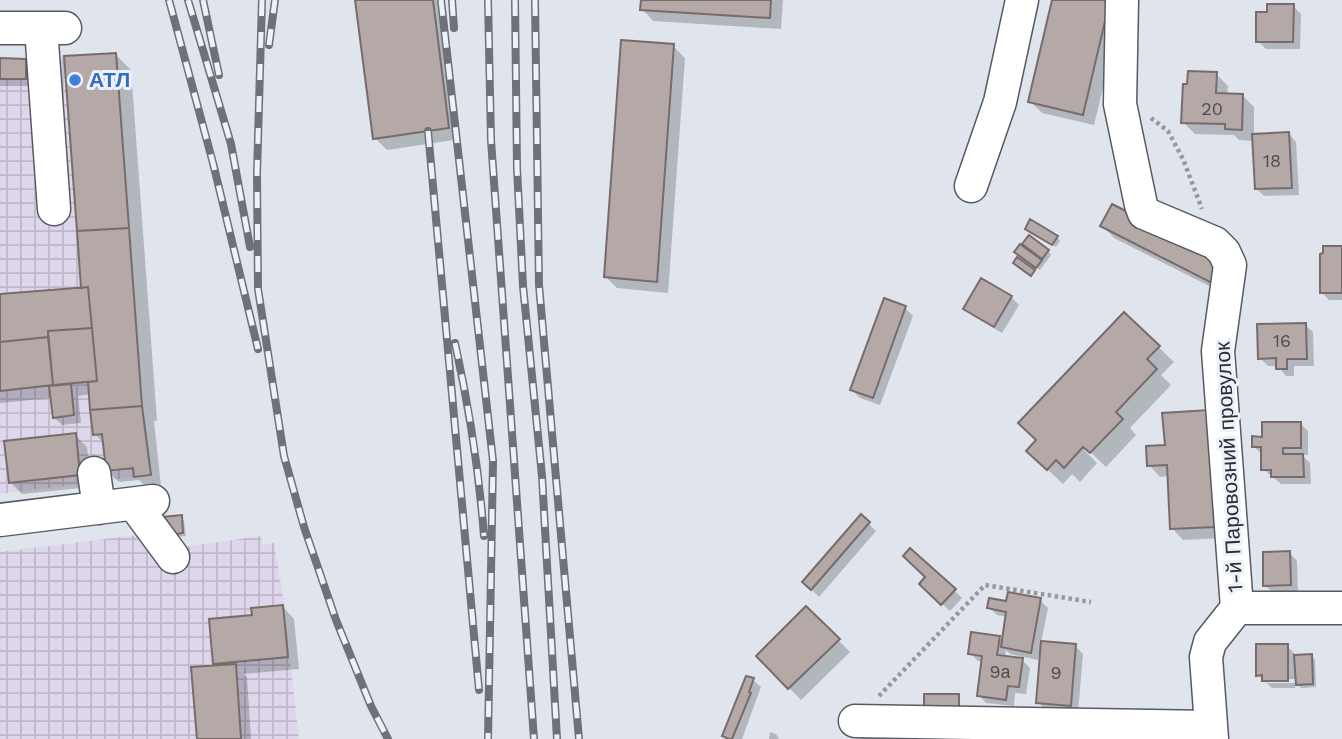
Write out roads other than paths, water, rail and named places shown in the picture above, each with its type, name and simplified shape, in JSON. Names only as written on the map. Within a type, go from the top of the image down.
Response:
[{"type":"street","points":[[971,186],[1000,102],[1022,0]]},
{"type":"street","name":"1-й Паровозний провулок","points":[[855,721],[1211,733],[1206,657],[1209,642],[1237,608],[1218,351],[1230,265],[1224,251],[1215,243],[1144,213],[1120,104],[1122,0]]},
{"type":"street","points":[[0,28],[53,28],[54,209]]},
{"type":"street","points":[[94,473],[99,508]]},
{"type":"street","points":[[1,513],[143,503],[173,558]]},
{"type":"street","points":[[1237,608],[1342,608]]},
{"type":"railway","points":[[169,0],[213,163],[258,349]]},
{"type":"railway","points":[[188,0],[231,144],[250,247]]},
{"type":"railway","points":[[203,0],[219,75]]},
{"type":"railway","points":[[262,0],[257,174],[258,289],[284,456],[304,527],[336,620],[371,706],[388,739]]},
{"type":"railway","points":[[269,45],[275,0]]},
{"type":"railway","points":[[441,0],[493,461],[488,739]]},
{"type":"railway","points":[[452,0],[454,28]]},
{"type":"railway","points":[[488,0],[491,140],[534,739]]},
{"type":"railway","points":[[515,0],[517,168],[523,286],[542,476],[557,739]]},
{"type":"railway","points":[[535,0],[539,285],[579,739]]},
{"type":"railway","points":[[428,131],[479,690]]},
{"type":"railway","points":[[455,343],[473,439],[484,536]]},
{"type":"place","name":"АТЛ","points":[[75,80]]}]
